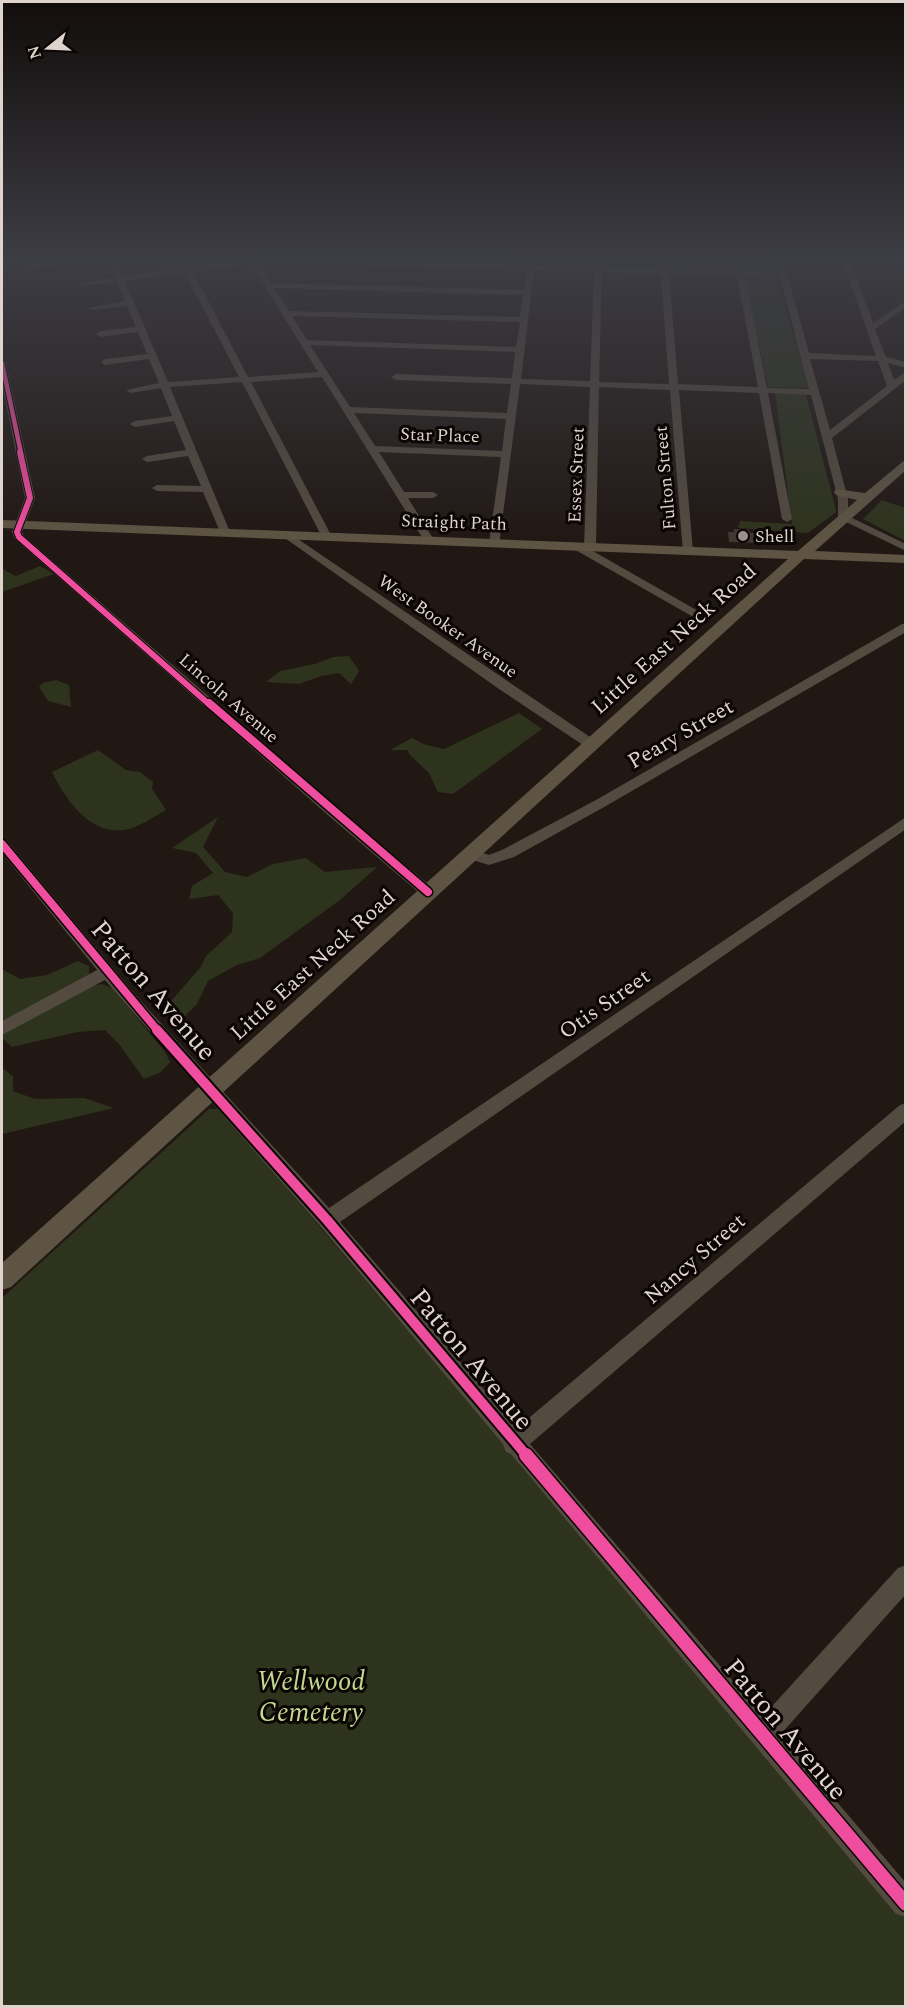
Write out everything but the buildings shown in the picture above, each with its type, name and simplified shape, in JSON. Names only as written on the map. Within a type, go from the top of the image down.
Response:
[{"type":"main road","name":"Little East Neck Road","points":[[2,1279],[799,556],[906,463]]},
{"type":"main road","points":[[841,492],[857,498],[866,497]]},
{"type":"main road","name":"Straight Path","points":[[2,524],[906,559]]},
{"type":"street","points":[[151,353],[225,532]]},
{"type":"street","points":[[232,353],[327,537]]},
{"type":"street","points":[[311,353],[429,540]]},
{"type":"street","points":[[495,543],[519,353]]},
{"type":"street","name":"Essex Street","points":[[583,546],[596,353]]},
{"type":"street","name":"Fulton Street","points":[[672,353],[687,551]]},
{"type":"street","points":[[756,353],[787,519]]},
{"type":"street","points":[[804,353],[841,492],[843,518],[906,548]]},
{"type":"street","points":[[881,353],[892,387]]},
{"type":"street","points":[[105,362],[152,356]]},
{"type":"street","points":[[805,356],[883,359],[906,365]]},
{"type":"street","points":[[2,363],[30,498],[20,525]]},
{"type":"street","points":[[131,390],[165,385],[324,374]]},
{"type":"street","points":[[826,438],[906,375]]},
{"type":"street","points":[[396,377],[814,392]]},
{"type":"street","points":[[347,411],[511,416]]},
{"type":"street","points":[[135,424],[179,418]]},
{"type":"street","name":"Star Place","points":[[372,449],[506,454]]},
{"type":"street","points":[[147,459],[193,452]]},
{"type":"street","points":[[157,488],[208,489]]},
{"type":"street","points":[[401,495],[433,495]]},
{"type":"street","name":"Lincoln Avenue","points":[[20,525],[17,532],[19,537],[334,813],[428,892]]},
{"type":"street","name":"West Booker Avenue","points":[[286,534],[502,686],[591,744]]},
{"type":"street","points":[[583,546],[701,616]]},
{"type":"street","name":"Peary Street","points":[[471,854],[489,860],[509,853],[601,803],[906,627]]},
{"type":"street","name":"Otis Street","points":[[327,1220],[906,822]]},
{"type":"street","name":"Patton Avenue","points":[[2,844],[107,972],[327,1220],[514,1444],[906,1904]]},
{"type":"street","points":[[2,1029],[107,972]]},
{"type":"street","name":"Nancy Street","points":[[514,1444],[906,1110]]},
{"type":"street","points":[[762,1736],[906,1576]]},
{"type":"green space","points":[[761,353],[799,353],[809,388],[768,387]]},
{"type":"green space","points":[[775,393],[806,395],[836,510],[808,533],[738,528],[740,521],[792,524]]},
{"type":"green space","points":[[882,500],[905,508],[905,541],[863,519]]},
{"type":"green space","points":[[40,566],[54,574],[2,592],[2,569],[16,576]]},
{"type":"green space","points":[[349,656],[359,671],[351,684],[339,673],[321,676],[299,684],[266,682],[280,671],[315,664],[333,657]]},
{"type":"green space","points":[[56,680],[69,685],[71,707],[48,701],[39,687],[43,683]]},
{"type":"green space","points":[[519,713],[542,729],[453,794],[438,792],[429,773],[407,750],[390,750],[412,738],[426,745],[444,749]]},
{"type":"green space","points":[[98,750],[126,770],[140,772],[153,782],[152,789],[166,810],[132,828],[118,830],[105,829],[83,816],[65,795],[52,772]]},
{"type":"green space","points":[[218,817],[203,847],[225,872],[247,877],[273,864],[306,858],[325,872],[377,867],[340,900],[260,958],[237,965],[208,981],[197,1004],[177,1024],[171,1001],[200,968],[206,956],[232,932],[233,913],[218,895],[189,899],[192,886],[213,873],[196,853],[172,848]]},
{"type":"green space","points":[[78,961],[89,966],[89,974],[75,984],[2,1021],[2,969],[20,979],[47,975]]},
{"type":"green space","points":[[101,984],[113,988],[165,1052],[170,1062],[161,1072],[144,1079],[119,1044],[105,1030],[77,1032],[12,1047],[2,1038],[2,1032],[92,986]]},
{"type":"green space","points":[[2,1068],[13,1076],[13,1091],[35,1099],[84,1098],[114,1108],[2,1134]]},
{"type":"green space","name":"Wellwood Cemetery","points":[[209,1109],[220,1109],[905,1918],[905,2006],[2,2006],[2,1298]]},
{"type":"cycle path","points":[[2,363],[30,498],[17,532],[19,537],[334,813],[428,892]]},
{"type":"cycle path","points":[[2,844],[132,1002],[327,1220],[906,1904]]},
{"type":"place","name":"Shell","points":[[743,536]]}]
